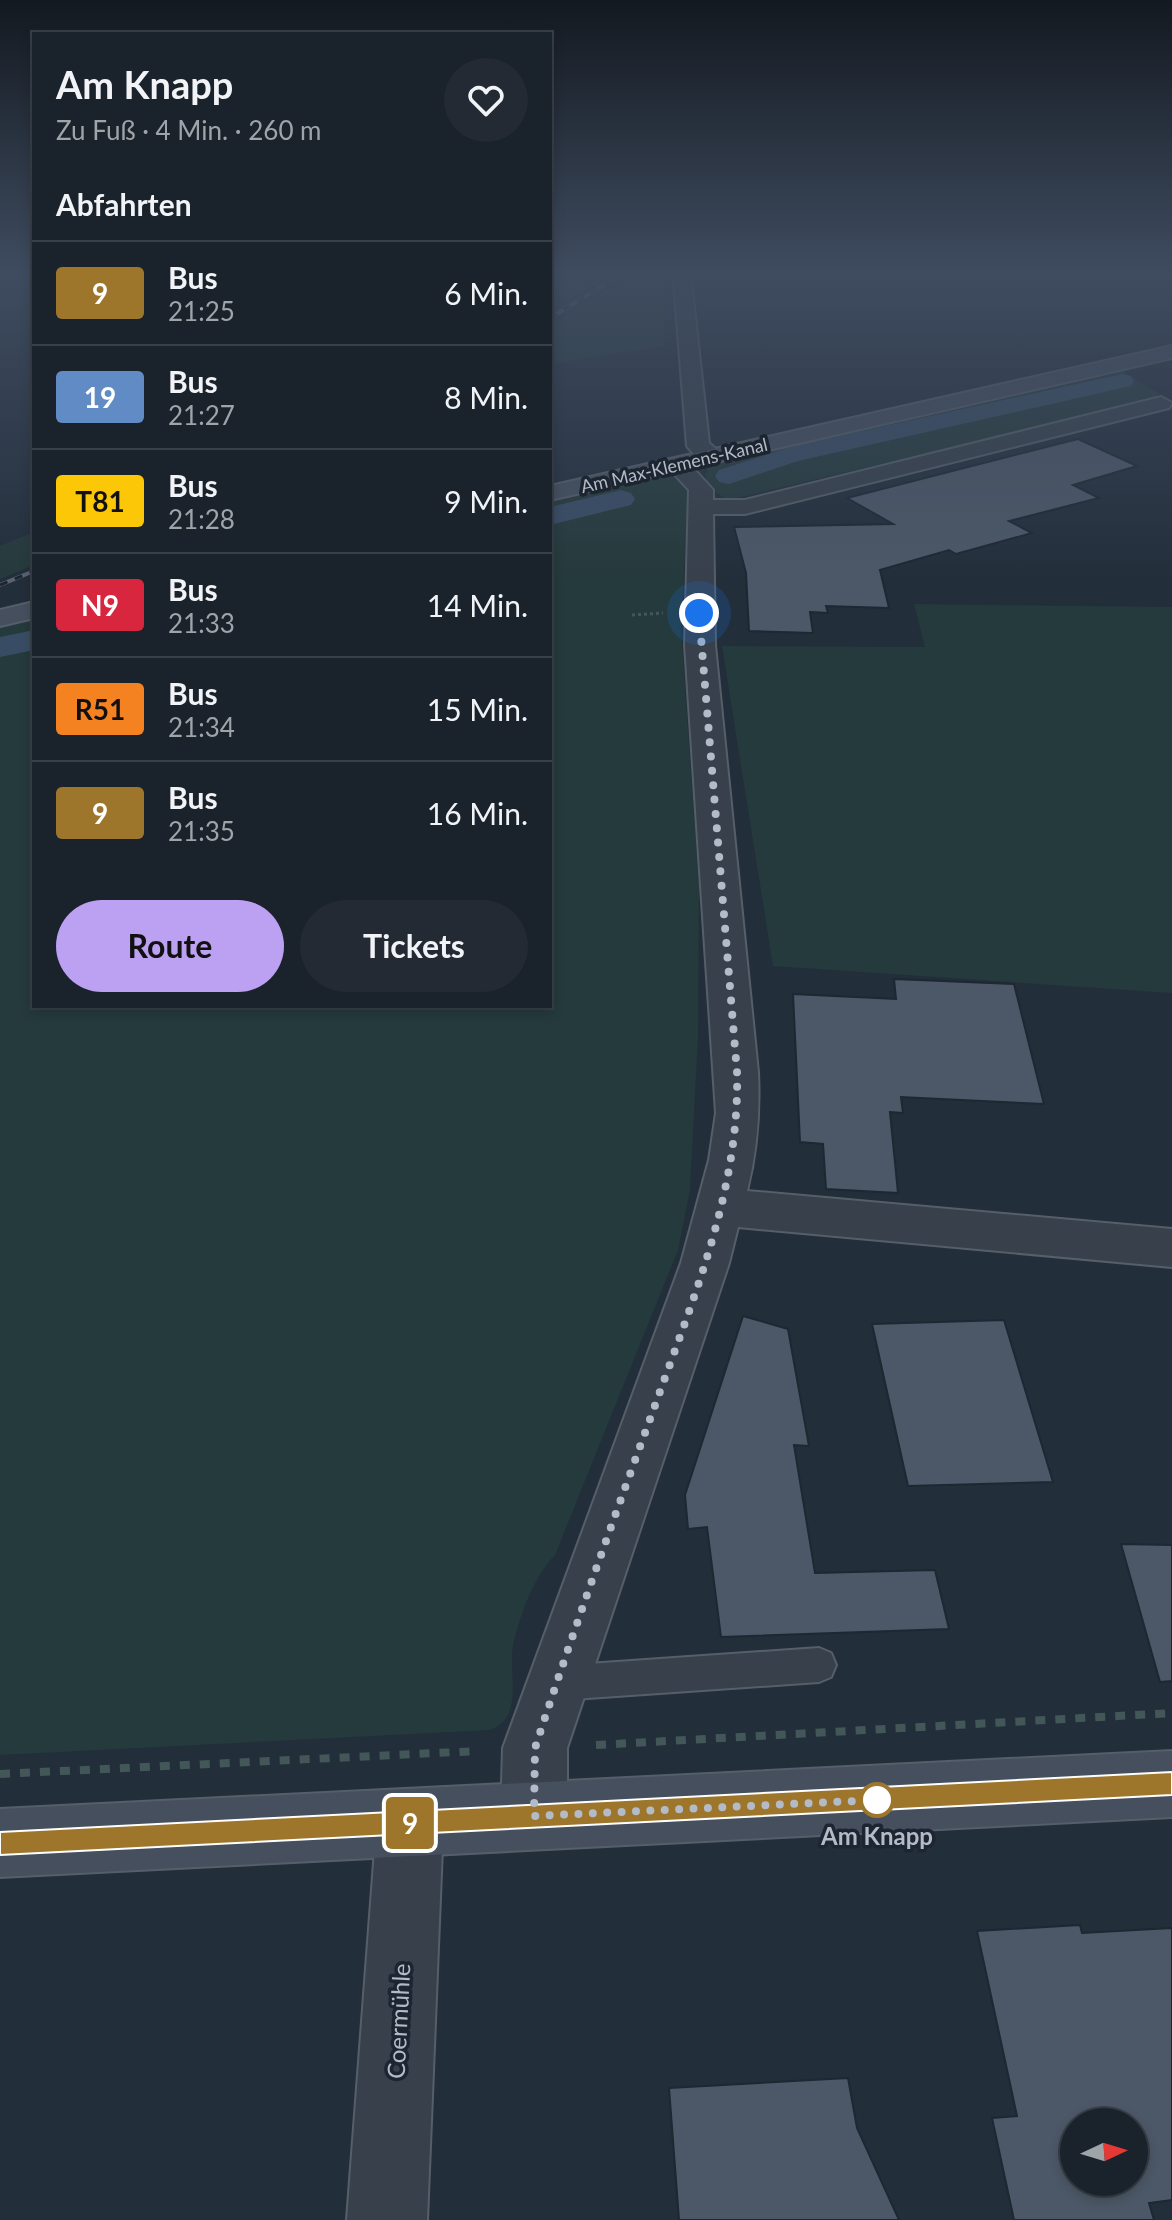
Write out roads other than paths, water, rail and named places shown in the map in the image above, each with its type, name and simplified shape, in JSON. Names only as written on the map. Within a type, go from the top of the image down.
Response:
[{"type":"main road","name":"Am Max-Klemens-Kanal","points":[[552,493],[1086,375]]},
{"type":"main road","points":[[0,618],[32,610]]},
{"type":"main road","points":[[0,1843],[1172,1784]]},
{"type":"street","points":[[534,1816],[535,1748],[705,1263],[722,1207],[738,1113],[700,645],[701,490],[687,472],[698,446],[690,375]]},
{"type":"street","points":[[702,507],[745,507],[1161,403]]},
{"type":"street","points":[[722,1207],[1172,1248]]},
{"type":"street","name":"Coermühle","points":[[387,2220],[410,1823]]},
{"type":"lane","points":[[556,1683],[819,1665]]},
{"type":"waterway","points":[[729,476],[790,455],[1122,381]]},
{"type":"waterway","points":[[552,516],[621,499]]},
{"type":"waterway","points":[[0,647],[32,640]]},
{"type":"railway","points":[[0,585],[32,572]]},
{"type":"place","name":"Am Knapp","points":[[877,1800]]}]
